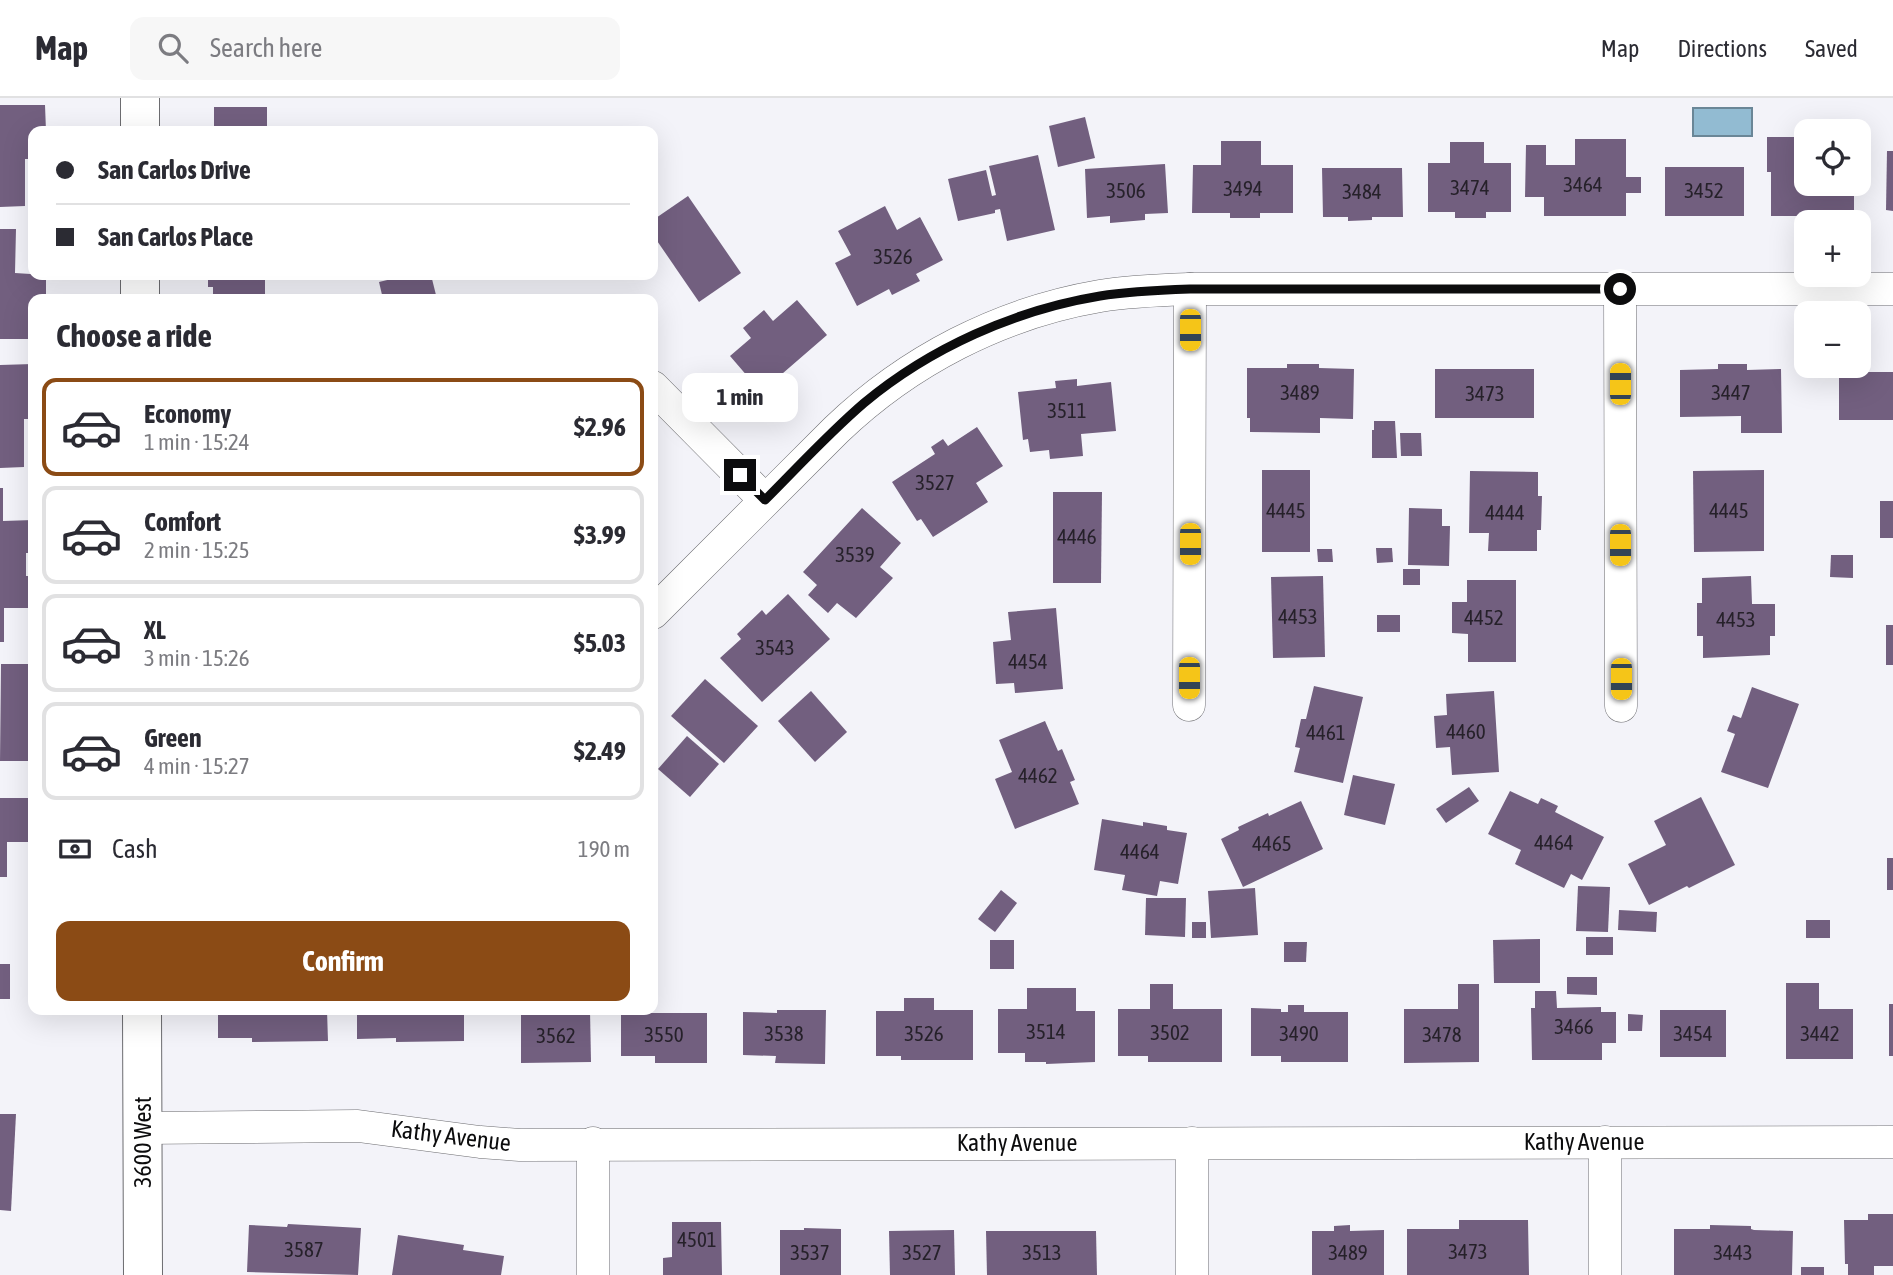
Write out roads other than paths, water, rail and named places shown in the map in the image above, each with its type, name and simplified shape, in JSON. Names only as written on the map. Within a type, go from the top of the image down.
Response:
[{"type":"street","points":[[140,98],[140,126]]},
{"type":"street","points":[[1189,705],[1190,289]]},
{"type":"street","points":[[1620,289],[1621,706]]},
{"type":"street","points":[[658,608],[863,404],[925,360],[966,338],[1044,309],[1099,296],[1142,290],[1893,289]]},
{"type":"street","points":[[658,392],[765,500]]},
{"type":"street","name":"3600 West","points":[[142,1015],[143,1275]]},
{"type":"street","name":"Kathy Avenue","points":[[143,1128],[358,1126],[520,1145],[1893,1142]]},
{"type":"street","points":[[1605,1142],[1605,1275]]},
{"type":"street","points":[[593,1143],[593,1275]]},
{"type":"street","points":[[1192,1143],[1192,1275]]},
{"type":"water","points":[[1693,108],[1752,108],[1752,136],[1693,136]]}]
